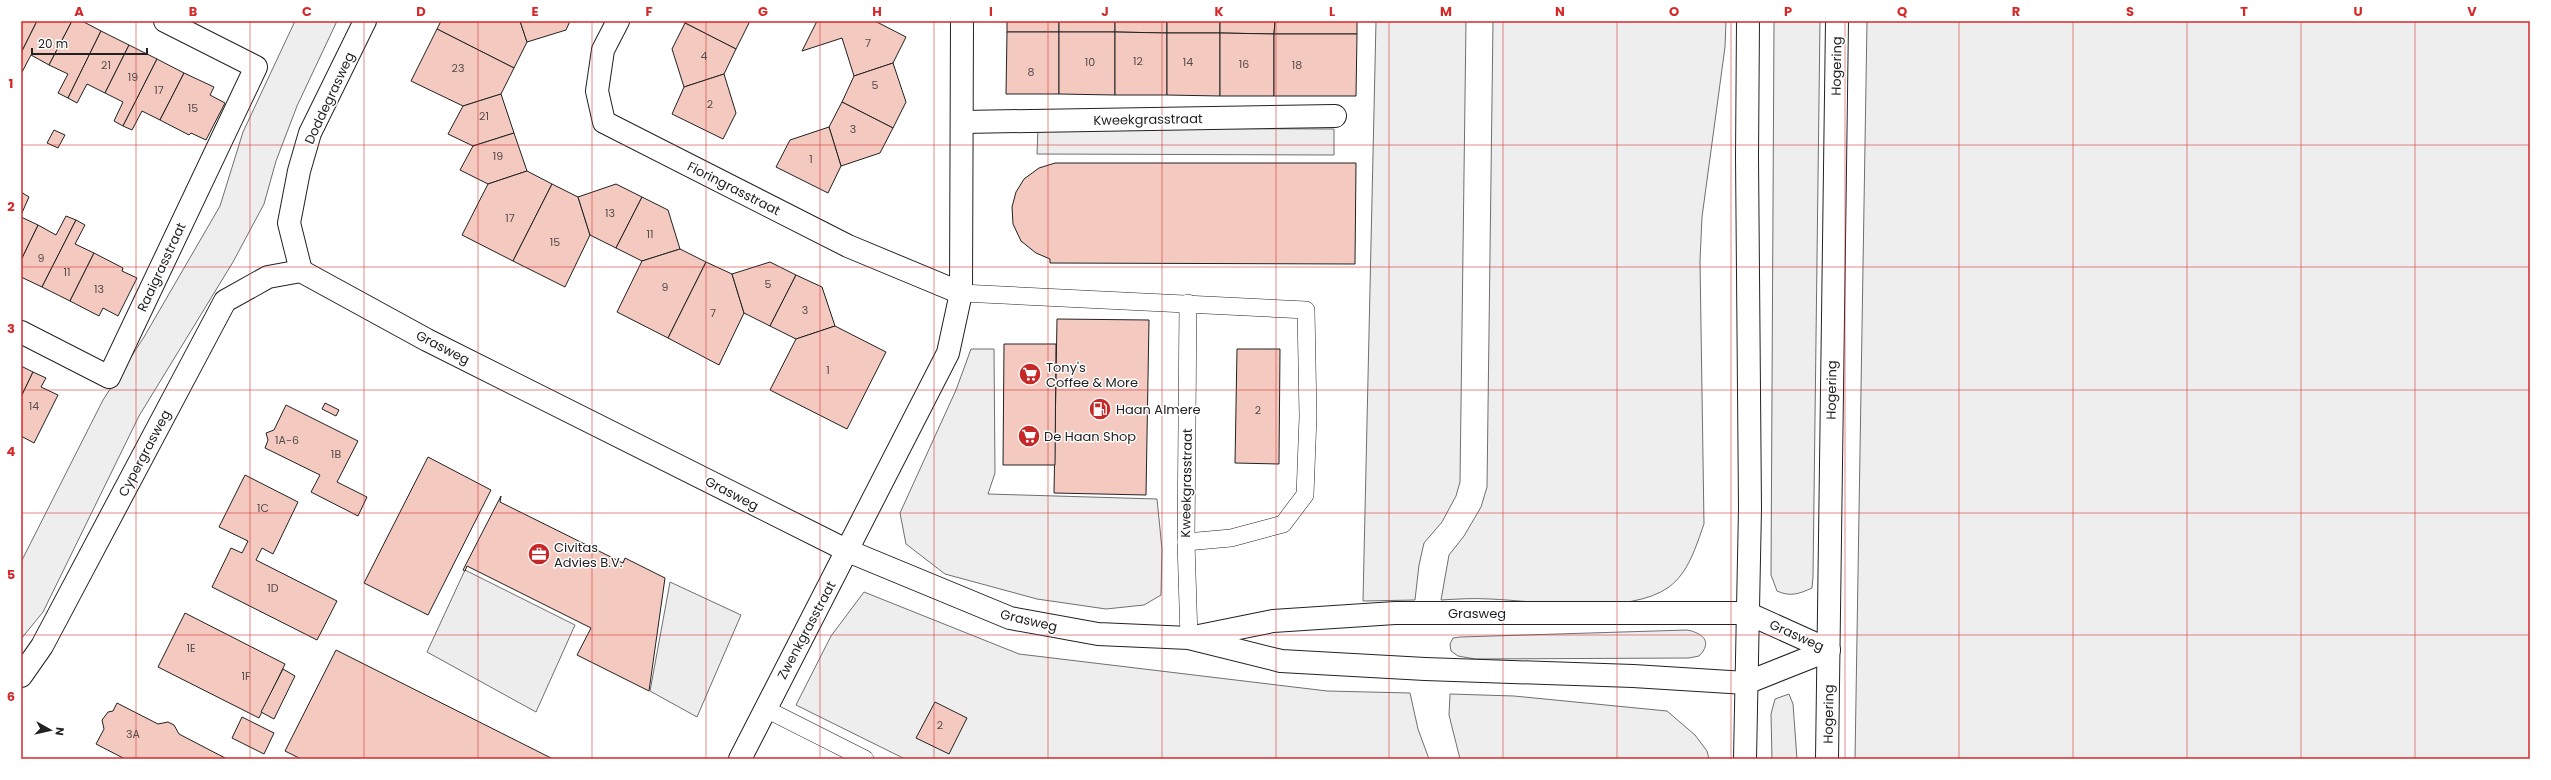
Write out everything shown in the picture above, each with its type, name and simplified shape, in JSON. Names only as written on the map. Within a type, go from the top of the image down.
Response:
[{"type":"main road","name":"Raaigrasstraat","points":[[21,332],[109,377],[256,67],[165,21]]},
{"type":"main road","name":"Doddegrasweg","points":[[301,271],[289,223],[299,171],[310,133],[365,21]]},
{"type":"main road","name":"Fioringrasstraat","points":[[618,21],[603,50],[597,91],[604,122],[848,246],[961,293]]},
{"type":"main road","points":[[848,551],[948,353],[961,293],[962,21]]},
{"type":"main road","points":[[1745,759],[1750,508],[1747,157],[1748,21]]},
{"type":"main road","name":"Hogering","points":[[1827,759],[1837,21]]},
{"type":"main road","name":"Kweekgrasstraat","points":[[962,122],[1335,116]]},
{"type":"main road","name":"Grasweg","points":[[301,271],[427,340],[848,551],[1010,618],[1098,634],[1189,638],[1281,661],[1425,669],[1633,676],[1746,683],[1829,650]]},
{"type":"main road","name":"Cypergrasweg","points":[[21,676],[42,646],[225,302],[268,277],[301,271]]},
{"type":"main road","name":"Zwenkgrasstraat","points":[[740,759],[764,708],[848,551]]},
{"type":"main road","name":"Grasweg","points":[[1189,638],[1273,621],[1395,612],[1747,614],[1829,650]]},
{"type":"lane","points":[[961,293],[1306,310],[1308,416],[1305,495],[1283,524],[1231,538],[1186,542]]},
{"type":"lane","name":"Kweekgrasstraat","points":[[1188,303],[1186,542],[1189,638]]},
{"type":"lane","points":[[764,708],[865,759]]},
{"type":"shaded area","points":[[295,21],[337,21],[297,106],[276,161],[264,204],[233,262],[139,416],[43,612],[21,639],[21,562],[103,400],[144,337],[220,206],[243,132]]},
{"type":"shaded area","points":[[1376,21],[1466,21],[1460,482],[1456,496],[1442,522],[1424,543],[1419,565],[1415,600],[1363,601]]},
{"type":"shaded area","points":[[1493,21],[1726,21],[1725,47],[1702,217],[1700,261],[1704,524],[1695,550],[1682,574],[1669,587],[1652,596],[1631,601],[1582,605],[1484,599],[1441,600],[1449,555],[1464,536],[1481,507],[1487,487]]},
{"type":"shaded area","points":[[1774,21],[1820,21],[1813,577],[1812,588],[1799,593],[1790,594],[1777,591],[1771,575]]},
{"type":"shaded area","points":[[1867,21],[2530,21],[2530,759],[1855,759]]},
{"type":"shaded area","points":[[1038,128],[1334,129],[1334,155],[1037,154]]},
{"type":"shaded area","points":[[971,349],[994,349],[995,473],[988,494],[1157,499],[1162,549],[1161,595],[1144,605],[1106,609],[1037,599],[945,574],[906,544],[900,513],[956,390]]},
{"type":"shaded area","points":[[465,570],[575,625],[536,712],[427,652]]},
{"type":"shaded area","points":[[670,582],[741,615],[697,717],[650,691]]},
{"type":"shaded area","points":[[864,592],[1019,654],[1327,691],[1410,693],[1418,729],[1429,759],[905,759],[796,705],[831,636]]},
{"type":"shaded area","points":[[1687,630],[1698,633],[1706,642],[1703,651],[1699,656],[1689,658],[1475,659],[1458,656],[1451,651],[1450,644],[1453,638],[1460,637]]},
{"type":"shaded area","points":[[1450,694],[1514,696],[1667,711],[1695,735],[1707,751],[1709,759],[1460,759],[1449,715]]},
{"type":"shaded area","points":[[1789,694],[1793,704],[1797,759],[1772,759],[1771,714],[1775,699]]},
{"type":"building","points":[[21,21],[37,21],[21,53]]},
{"type":"building","points":[[37,21],[72,21],[49,65],[31,55],[21,74],[21,53]]},
{"type":"building","points":[[72,21],[82,21],[101,31],[68,98],[58,93],[68,74],[49,65]]},
{"type":"building","points":[[441,21],[520,21],[527,42],[514,68],[437,29]]},
{"type":"building","points":[[520,21],[570,21],[566,30],[527,42]]},
{"type":"building","points":[[686,21],[748,21],[749,23],[736,49],[685,23]]},
{"type":"building","points":[[817,21],[875,21],[906,37],[893,63],[854,76],[842,38],[802,51]]},
{"type":"building","points":[[1007,21],[1059,21],[1059,32],[1007,32]]},
{"type":"building","points":[[1059,21],[1115,21],[1115,32],[1059,32]]},
{"type":"building","points":[[1115,21],[1167,21],[1167,33],[1115,32]]},
{"type":"building","points":[[1167,21],[1220,21],[1220,33],[1167,33]]},
{"type":"building","points":[[1220,21],[1275,21],[1274,34],[1220,33]]},
{"type":"building","points":[[1275,21],[1357,21],[1357,34],[1274,34]]},
{"type":"building","points":[[685,23],[736,49],[724,74],[684,87],[672,49]]},
{"type":"building","points":[[437,29],[514,68],[501,94],[463,106],[411,81]]},
{"type":"building","points":[[101,31],[129,45],[105,93],[87,84],[77,103],[68,98]]},
{"type":"building","points":[[1007,32],[1059,32],[1059,94],[1006,94]]},
{"type":"building","points":[[1059,32],[1115,32],[1115,95],[1059,94]]},
{"type":"building","points":[[1115,32],[1167,33],[1167,95],[1115,95]]},
{"type":"building","points":[[1167,33],[1220,33],[1220,96],[1167,95]]},
{"type":"building","points":[[1220,33],[1274,34],[1274,96],[1220,96]]},
{"type":"building","points":[[1274,34],[1357,34],[1356,96],[1274,96]]},
{"type":"building","points":[[129,45],[157,59],[123,126],[114,121],[123,102],[105,93]]},
{"type":"building","points":[[157,59],[184,73],[160,120],[142,111],[132,130],[123,126]]},
{"type":"building","points":[[893,63],[906,102],[893,128],[842,102],[854,76]]},
{"type":"building","points":[[184,73],[214,87],[210,95],[225,103],[206,140],[191,133],[189,135],[160,120]]},
{"type":"building","points":[[724,74],[736,113],[723,139],[672,114],[684,87]]},
{"type":"building","points":[[501,94],[514,133],[473,146],[448,134],[463,106]]},
{"type":"building","points":[[842,102],[893,128],[880,153],[841,166],[829,127]]},
{"type":"building","points":[[829,127],[841,166],[828,193],[776,167],[790,140]]},
{"type":"building","points":[[54,130],[65,135],[58,148],[47,143]]},
{"type":"building","points":[[514,133],[527,171],[488,184],[460,170],[473,146]]},
{"type":"building","points":[[1055,163],[1356,163],[1355,264],[1050,263],[1050,259],[1036,253],[1021,241],[1013,224],[1012,207],[1016,192],[1024,179],[1039,168]]},
{"type":"building","points":[[527,171],[552,184],[513,261],[462,235],[488,184]]},
{"type":"building","points":[[552,184],[578,197],[590,235],[565,287],[513,261]]},
{"type":"building","points":[[616,184],[642,197],[616,248],[590,235],[578,197]]},
{"type":"building","points":[[21,192],[29,197],[21,215]]},
{"type":"building","points":[[642,197],[668,210],[680,249],[642,261],[616,248]]},
{"type":"building","points":[[66,216],[76,220],[42,287],[21,277],[21,260],[38,225],[56,235]]},
{"type":"building","points":[[21,217],[38,225],[21,260]]},
{"type":"building","points":[[76,220],[85,225],[75,244],[94,253],[70,301],[42,287]]},
{"type":"building","points":[[680,249],[706,262],[668,338],[617,312],[642,261]]},
{"type":"building","points":[[94,253],[123,268],[122,271],[137,278],[118,316],[103,308],[99,316],[70,301]]},
{"type":"building","points":[[706,262],[732,274],[744,313],[719,365],[668,338]]},
{"type":"building","points":[[770,262],[796,275],[770,326],[744,313],[732,274]]},
{"type":"building","points":[[796,275],[822,287],[835,326],[796,339],[770,326]]},
{"type":"building","points":[[1057,319],[1149,320],[1146,495],[1054,493]]},
{"type":"building","points":[[835,326],[886,352],[847,429],[770,390],[796,339]]},
{"type":"building","points":[[1004,344],[1056,344],[1055,465],[1003,465]]},
{"type":"building","points":[[1237,349],[1280,349],[1279,464],[1235,463]]},
{"type":"building","points":[[21,366],[33,372],[21,397]]},
{"type":"building","points":[[33,372],[46,378],[41,387],[58,395],[34,443],[21,436],[21,397]]},
{"type":"building","points":[[325,403],[339,410],[336,416],[322,409]]},
{"type":"building","points":[[286,405],[358,441],[337,482],[367,497],[358,516],[311,492],[320,475],[265,448],[268,440],[266,433],[274,430]]},
{"type":"building","points":[[428,457],[491,490],[428,615],[364,583]]},
{"type":"building","points":[[245,475],[298,502],[273,554],[262,548],[256,560],[337,601],[317,640],[212,587],[231,548],[242,553],[248,541],[219,527]]},
{"type":"building","points":[[501,496],[500,502],[623,563],[625,558],[665,578],[649,691],[577,655],[591,628],[467,566],[465,571],[463,570]]},
{"type":"building","points":[[185,613],[285,664],[259,718],[158,667]]},
{"type":"building","points":[[336,650],[553,759],[301,759],[285,751]]},
{"type":"building","points":[[283,669],[295,676],[274,719],[261,712]]},
{"type":"building","points":[[935,702],[967,718],[949,754],[916,738]]},
{"type":"building","points":[[117,703],[158,724],[168,722],[174,725],[179,734],[227,759],[125,759],[96,744],[104,729],[102,720],[108,712],[113,711]]},
{"type":"building","points":[[242,717],[274,733],[264,754],[232,738]]},
{"type":"place","name":"Tony's Coffee & More","points":[[1030,374]]},
{"type":"place","name":"Haan Almere","points":[[1100,409]]},
{"type":"place","name":"De Haan Shop","points":[[1029,436]]},
{"type":"place","name":"Civitas Advies B.V.","points":[[539,554]]}]
